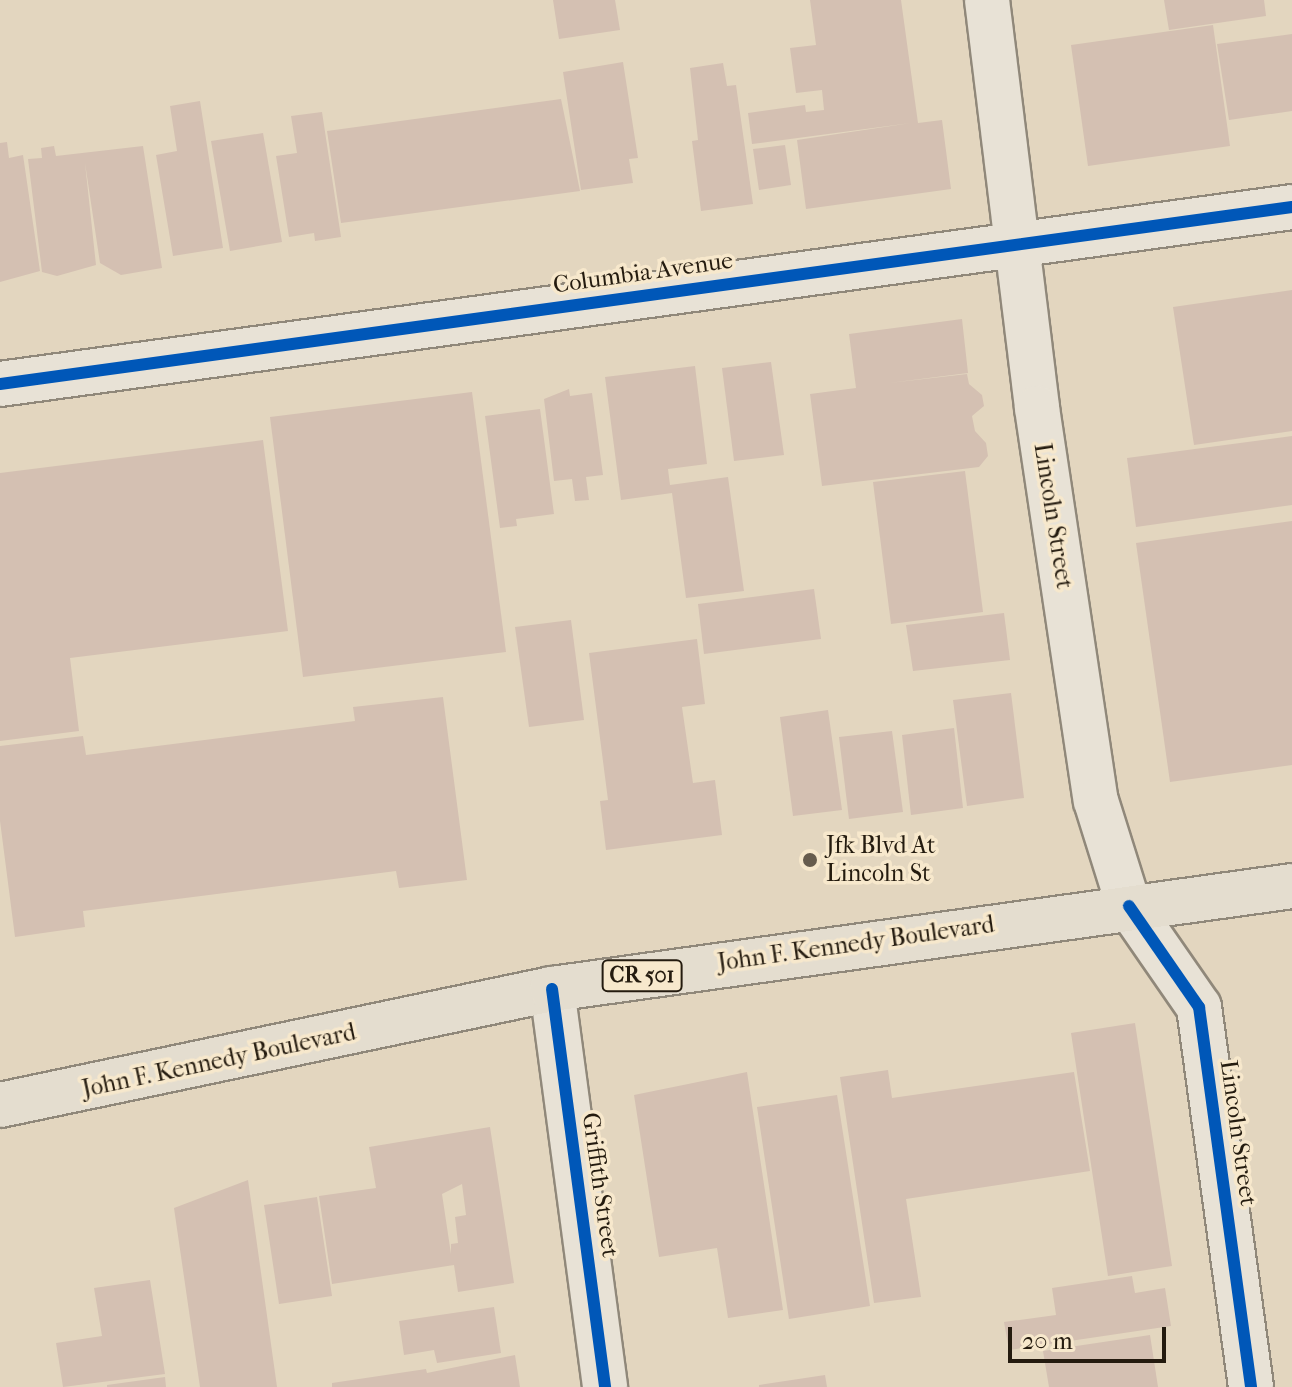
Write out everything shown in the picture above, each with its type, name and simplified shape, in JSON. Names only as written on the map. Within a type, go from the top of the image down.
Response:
[{"type":"main road","name":"John F. Kennedy Boulevard","points":[[0,1105],[552,989],[1129,906],[1292,886]]},
{"type":"street","name":"Lincoln Street","points":[[987,0],[1037,408],[1096,801],[1129,906],[1199,1007],[1251,1387]]},
{"type":"street","name":"Columbia Avenue","points":[[0,384],[1292,207]]},
{"type":"street","name":"Griffith Street","points":[[552,989],[605,1387]]},
{"type":"building","points":[[553,0],[615,0],[620,30],[559,39]]},
{"type":"building","points":[[810,0],[901,0],[918,123],[942,120],[951,189],[806,209],[797,140],[911,123],[752,144],[748,113],[805,105],[806,112],[824,110],[822,90],[796,93],[790,48],[816,45]]},
{"type":"building","points":[[1164,0],[1264,0],[1266,16],[1169,30]]},
{"type":"building","points":[[1213,25],[1230,146],[1088,166],[1071,45]]},
{"type":"building","points":[[1292,34],[1292,111],[1229,120],[1217,44]]},
{"type":"building","points":[[623,62],[638,158],[629,159],[633,183],[581,190],[563,72]]},
{"type":"building","points":[[723,63],[727,86],[736,85],[753,204],[701,211],[692,141],[698,140],[690,68]]},
{"type":"building","points":[[561,99],[580,191],[341,223],[327,131]]},
{"type":"building","points":[[200,101],[223,248],[173,256],[156,155],[177,151],[170,106]]},
{"type":"building","points":[[322,112],[341,237],[315,241],[314,233],[289,237],[276,156],[297,153],[291,116]]},
{"type":"building","points":[[263,133],[282,242],[230,251],[211,141]]},
{"type":"building","points":[[7,142],[9,158],[23,155],[40,271],[0,282],[0,143]]},
{"type":"building","points":[[785,145],[791,185],[759,190],[753,149]]},
{"type":"building","points":[[54,146],[56,156],[143,146],[162,268],[121,275],[100,263],[85,163],[96,265],[57,276],[42,272],[28,159],[42,158],[41,148]]},
{"type":"building","points":[[1292,290],[1292,431],[1194,445],[1173,307]]},
{"type":"building","points":[[962,319],[968,373],[889,383],[967,374],[969,384],[982,395],[984,406],[972,416],[975,431],[986,443],[988,456],[979,467],[822,486],[810,394],[856,388],[849,334]]},
{"type":"building","points":[[771,362],[784,455],[734,461],[722,368]]},
{"type":"building","points":[[695,366],[707,464],[668,469],[670,485],[728,477],[744,591],[686,598],[672,493],[621,500],[605,377]]},
{"type":"building","points":[[569,389],[570,396],[592,393],[603,475],[586,477],[589,500],[575,501],[572,479],[554,481],[544,399]]},
{"type":"building","points":[[472,392],[506,652],[303,677],[270,417]]},
{"type":"building","points":[[540,409],[554,514],[516,519],[517,526],[500,528],[485,416]]},
{"type":"building","points":[[1292,436],[1292,505],[1136,527],[1127,458]]},
{"type":"building","points":[[263,440],[288,631],[70,658],[79,731],[0,741],[0,473]]},
{"type":"building","points":[[965,471],[983,612],[891,624],[873,482]]},
{"type":"building","points":[[1292,521],[1292,765],[1170,782],[1136,543]]},
{"type":"building","points":[[814,589],[821,639],[704,654],[698,604]]},
{"type":"building","points":[[1004,613],[1010,660],[913,671],[906,625]]},
{"type":"building","points":[[571,620],[584,720],[529,727],[515,627]]},
{"type":"building","points":[[697,639],[705,704],[682,707],[693,783],[715,780],[722,835],[606,850],[600,801],[608,800],[589,653]]},
{"type":"building","points":[[1011,693],[1024,798],[967,806],[953,700]]},
{"type":"building","points":[[443,697],[467,880],[399,888],[396,871],[83,911],[85,927],[15,937],[0,821],[0,746],[83,736],[86,755],[355,721],[353,707]]},
{"type":"building","points":[[828,710],[842,810],[793,816],[780,717]]},
{"type":"building","points":[[954,728],[963,808],[911,815],[902,735]]},
{"type":"building","points":[[892,731],[903,812],[849,819],[839,737]]},
{"type":"building","points":[[1135,1023],[1172,1266],[1108,1276],[1071,1033]]},
{"type":"building","points":[[888,1070],[892,1098],[1074,1072],[1090,1171],[906,1199],[921,1297],[874,1303],[840,1077]]},
{"type":"building","points":[[747,1072],[783,1310],[728,1318],[717,1248],[659,1257],[634,1095]]},
{"type":"building","points":[[837,1095],[870,1306],[789,1319],[757,1107]]},
{"type":"building","points":[[490,1127],[514,1283],[458,1292],[454,1265],[332,1284],[319,1196],[376,1188],[369,1147]],"holes":[[[462,1184],[466,1215],[455,1217],[458,1243],[451,1244],[451,1254],[442,1194]]]},
{"type":"building","points":[[248,1180],[277,1387],[200,1387],[174,1208]]},
{"type":"building","points":[[317,1197],[332,1296],[279,1304],[264,1205]]},
{"type":"building","points":[[1132,1276],[1135,1293],[1165,1288],[1171,1326],[1009,1350],[1004,1322],[1056,1315],[1052,1288]]},
{"type":"building","points":[[150,1280],[165,1374],[63,1387],[56,1343],[102,1336],[94,1288]]},
{"type":"building","points":[[494,1307],[501,1353],[437,1363],[434,1350],[404,1355],[399,1321]]},
{"type":"building","points":[[1150,1335],[1158,1387],[1049,1387],[1043,1351]]},
{"type":"building","points":[[515,1355],[520,1387],[332,1387],[332,1383],[426,1369],[427,1373]]},
{"type":"building","points":[[825,1375],[827,1387],[759,1387],[759,1385]]},
{"type":"building","points":[[165,1377],[166,1387],[107,1387],[107,1385]]},
{"type":"cycle path","points":[[0,384],[1292,207]]},
{"type":"cycle path","points":[[1129,906],[1199,1007],[1251,1387]]},
{"type":"cycle path","points":[[552,989],[605,1387]]},
{"type":"place","name":"Jfk Blvd At Lincoln St","points":[[810,860]]}]
